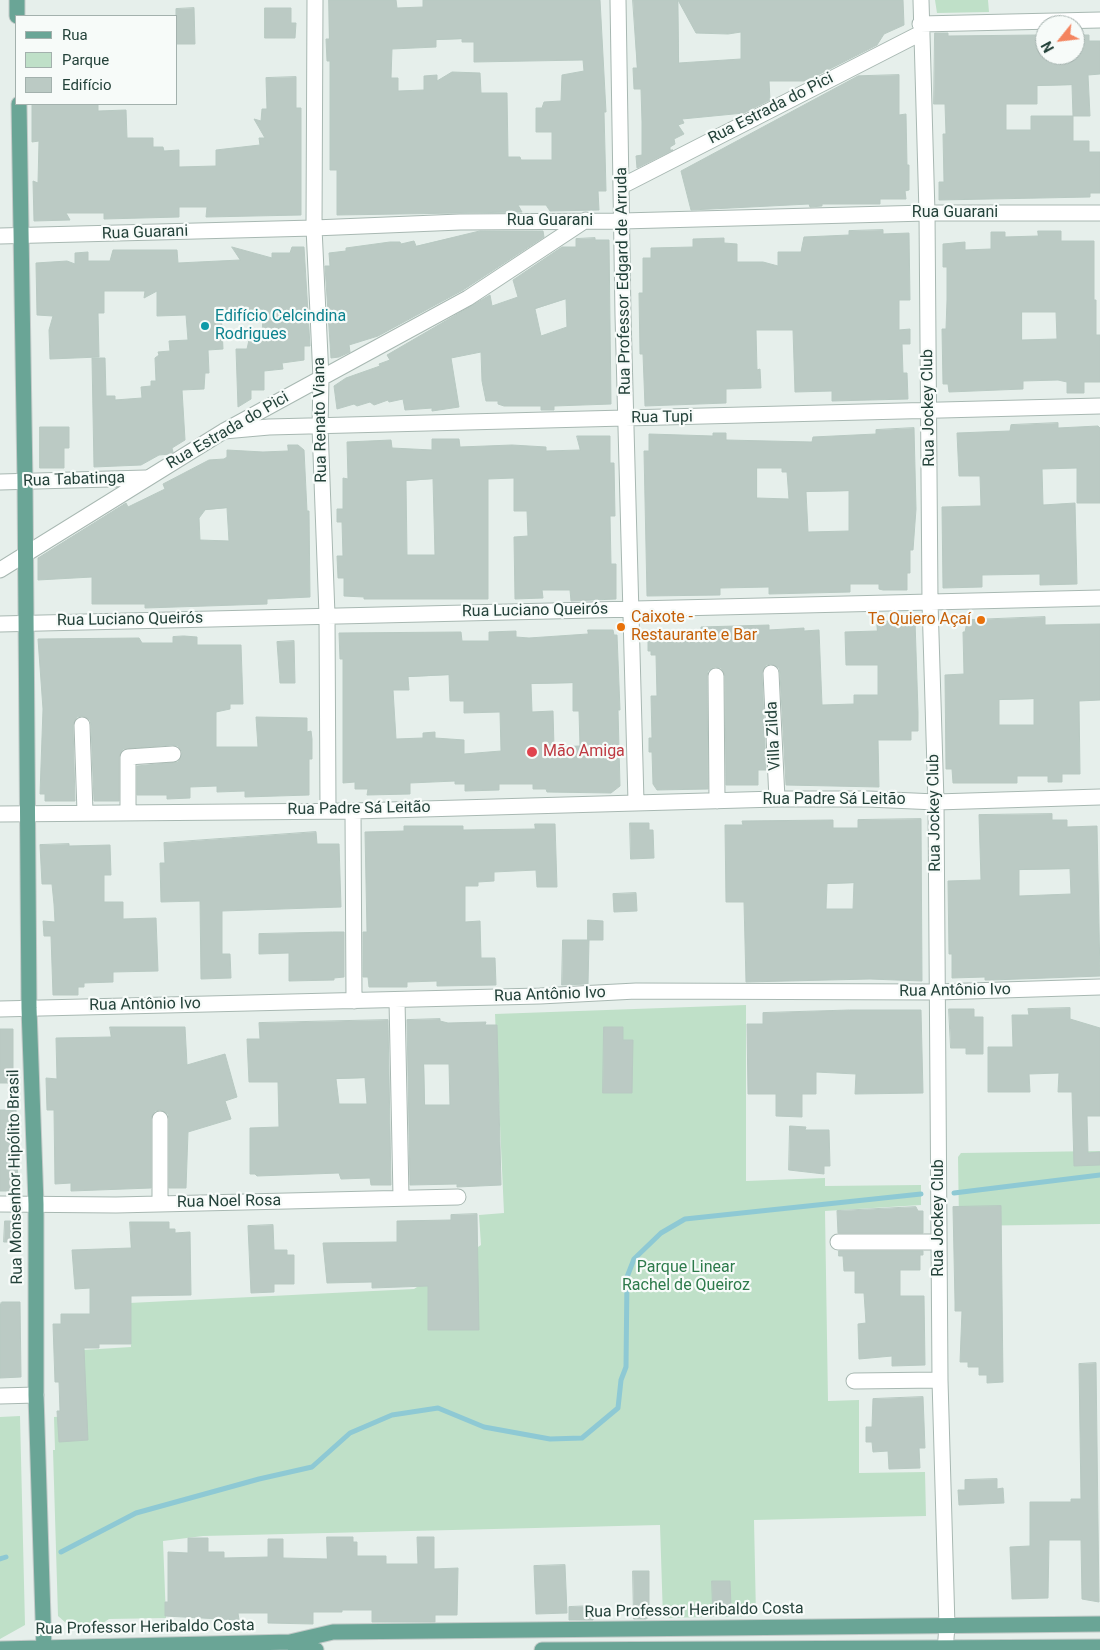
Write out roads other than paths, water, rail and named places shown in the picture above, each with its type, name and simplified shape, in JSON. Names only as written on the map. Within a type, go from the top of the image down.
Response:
[{"type":"main road","points":[[17,0],[17,15]]},
{"type":"main road","name":"Rua Monsenhor Hipólito Brasil","points":[[19,105],[26,554],[28,1008],[36,1204],[36,1395],[44,1649]]},
{"type":"main road","name":"Rua Professor Heribaldo Costa","points":[[0,1648],[44,1649],[290,1642],[334,1632],[1100,1624]]},
{"type":"main road","points":[[824,1628],[824,1649]]},
{"type":"main road","name":"Rua Professor Heribaldo Costa","points":[[290,1642],[316,1650]]},
{"type":"main road","points":[[542,1650],[1100,1647]]},
{"type":"street","name":"Rua Renato Viana","points":[[315,0],[314,228],[321,378],[320,427],[327,615],[328,810]]},
{"type":"street","name":"Rua Professor Edgard de Arruda","points":[[618,0],[636,802]]},
{"type":"street","name":"Rua Jockey Club","points":[[921,0],[920,28],[927,213],[930,411],[930,602],[936,802],[940,1380],[947,1626],[945,1649]]},
{"type":"street","points":[[920,28],[1100,20]]},
{"type":"street","name":"Rua Estrada do Pici","points":[[622,186],[920,28]]},
{"type":"street","name":"Rua Guarani","points":[[0,236],[21,237],[460,222],[622,221],[927,213],[1100,213]]},
{"type":"street","name":"Rua Estrada do Pici","points":[[26,554],[224,431],[468,298],[586,220]]},
{"type":"street","name":"Rua Tupi","points":[[224,431],[269,427],[1100,406]]},
{"type":"street","name":"Rua Tabatinga","points":[[0,482],[148,478]]},
{"type":"street","points":[[0,570],[26,554]]},
{"type":"street","name":"Rua Luciano Queirós","points":[[0,624],[1100,598]]},
{"type":"street","name":"Villa Zilda","points":[[771,673],[778,799]]},
{"type":"street","points":[[716,676],[717,801]]},
{"type":"street","points":[[82,725],[85,812]]},
{"type":"street","points":[[128,812],[128,757],[173,754]]},
{"type":"street","name":"Rua Padre Sá Leitão","points":[[0,814],[353,811],[778,799],[868,799],[936,802],[1100,797]]},
{"type":"street","points":[[353,811],[354,1001]]},
{"type":"street","name":"Rua Antônio Ivo","points":[[0,1008],[397,1000],[636,991],[937,992],[1100,987]]},
{"type":"street","points":[[397,1000],[401,1197]]},
{"type":"street","points":[[160,1119],[160,1204]]},
{"type":"street","name":"Rua Noel Rosa","points":[[0,1204],[160,1204],[458,1197]]},
{"type":"street","points":[[838,1242],[939,1242]]},
{"type":"street","points":[[854,1382],[940,1380]]},
{"type":"street","points":[[0,1396],[36,1395]]},
{"type":"street","points":[[643,1628],[644,1650]]},
{"type":"street","points":[[554,1630],[555,1650]]},
{"type":"waterway","points":[[954,1193],[1100,1175]]},
{"type":"waterway","points":[[61,1552],[136,1513],[259,1479],[312,1467],[350,1433],[392,1415],[438,1408],[484,1427],[550,1439],[582,1438],[618,1408],[621,1380],[626,1367],[627,1277],[634,1259],[661,1233],[685,1219],[921,1194]]},
{"type":"waterway","points":[[0,1559],[6,1557]]},
{"type":"place","name":"Edifício Celcindina Rodrigues","points":[[205,326]]},
{"type":"place","name":"Te Quiero Açaí","points":[[981,620]]},
{"type":"place","name":"Caixote - Restaurante e Bar","points":[[621,627]]},
{"type":"place","name":"Mão Amiga","points":[[532,752]]},
{"type":"park label","name":"Parque Linear Rachel de Queiroz","points":[[686,1277]]}]
